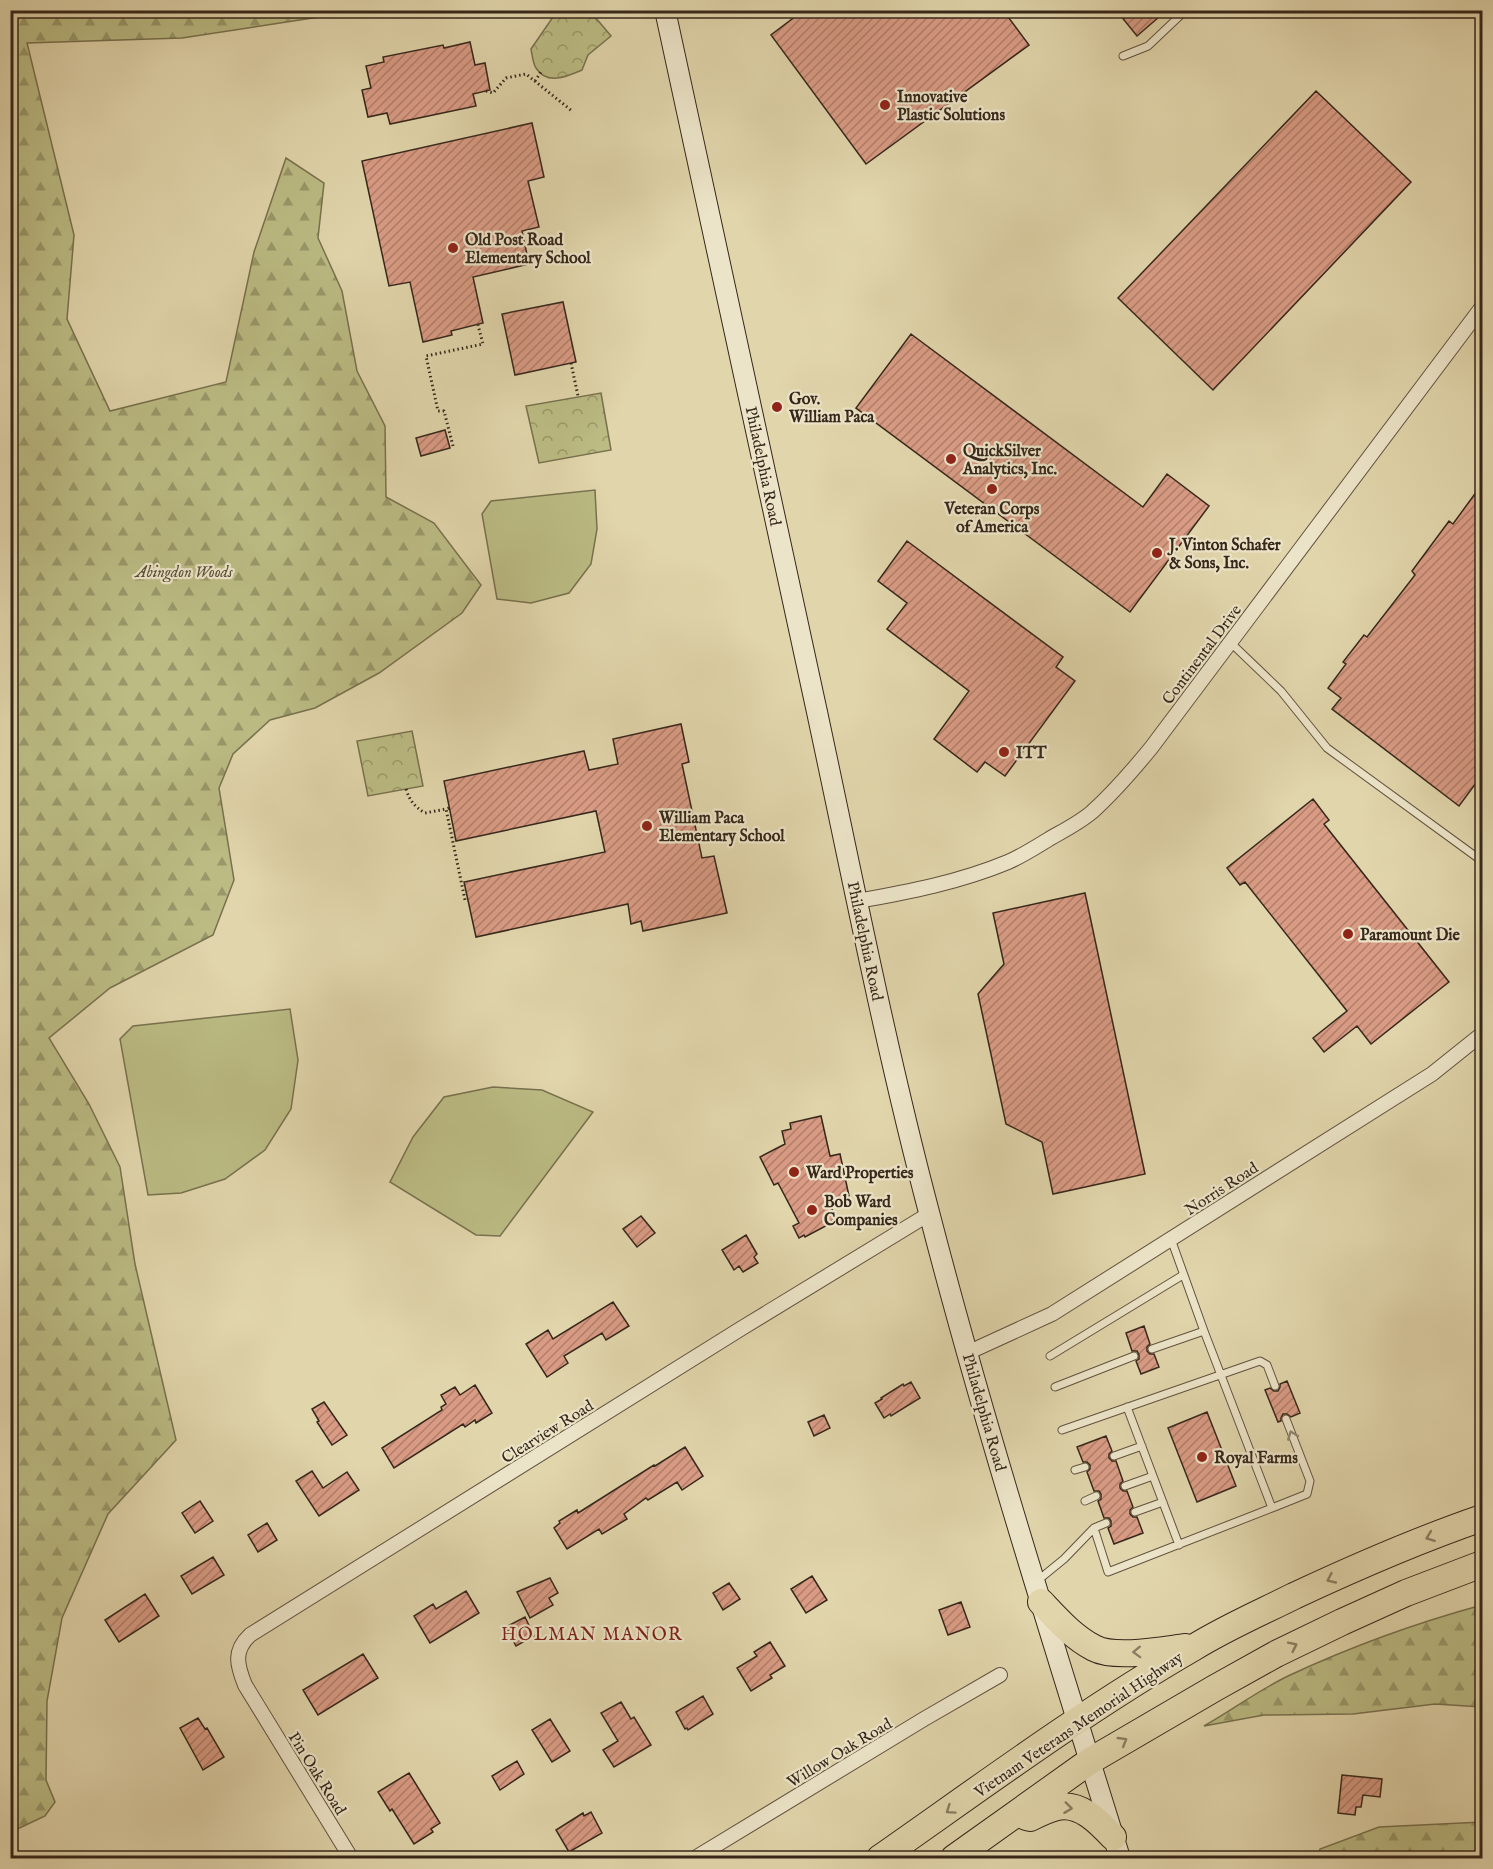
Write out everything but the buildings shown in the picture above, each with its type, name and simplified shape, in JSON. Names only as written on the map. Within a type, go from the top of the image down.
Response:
[{"type":"highway","name":"Vietnam Veterans Memorial Highway","points":[[880,1858],[1077,1720],[1195,1646],[1385,1554],[1482,1518]]},
{"type":"highway","points":[[954,1858],[1090,1761],[1276,1654],[1406,1593],[1482,1564]]},
{"type":"highway","points":[[1038,1593],[1063,1626],[1096,1649],[1119,1653],[1195,1646]]},
{"type":"highway","points":[[1014,1817],[1030,1818],[1055,1807],[1067,1806],[1081,1810],[1100,1822],[1117,1848]]},
{"type":"main road","name":"Philadelphia Road","points":[[665,10],[857,902],[929,1214],[967,1353],[1038,1593],[1117,1848]]},
{"type":"street","name":"Continental Drive","points":[[857,902],[948,883],[1011,861],[1091,813],[1134,769],[1482,307]]},
{"type":"street","name":"Norris Road","points":[[967,1353],[1052,1314],[1432,1074],[1482,1034]]},
{"type":"street","name":"Clearview Road","points":[[257,1705],[240,1671],[241,1644],[250,1635],[929,1214]]},
{"type":"street","name":"Willow Oak Road","points":[[696,1858],[1000,1675]]},
{"type":"street","name":"Pin Oak Road","points":[[257,1705],[351,1858]]},
{"type":"lane","points":[[1123,56],[1148,46],[1186,10]]},
{"type":"lane","points":[[1231,643],[1281,691],[1327,748],[1482,861]]},
{"type":"lane","points":[[1171,1239],[1272,1508]]},
{"type":"lane","points":[[1050,1356],[1183,1275]]},
{"type":"lane","points":[[1152,1349],[1204,1331]]},
{"type":"lane","points":[[1055,1387],[1134,1356]]},
{"type":"lane","points":[[1062,1430],[1260,1361],[1267,1365],[1275,1386]]},
{"type":"lane","points":[[1127,1407],[1179,1545]]},
{"type":"lane","points":[[1094,1528],[1108,1572],[1307,1494],[1310,1481],[1286,1419]]},
{"type":"lane","points":[[1114,1456],[1142,1446]]},
{"type":"lane","points":[[1075,1470],[1085,1467]]},
{"type":"lane","points":[[1125,1486],[1153,1476]]},
{"type":"lane","points":[[1085,1501],[1096,1496]]},
{"type":"lane","points":[[1135,1512],[1163,1502]]},
{"type":"lane","points":[[1038,1593],[1064,1559],[1094,1528],[1106,1524]]},
{"type":"path","points":[[535,81],[541,72]]},
{"type":"path","points":[[486,91],[493,93],[506,78],[526,74],[572,111]]},
{"type":"path","points":[[453,446],[444,411],[438,411],[426,356],[483,344],[478,325]]},
{"type":"path","points":[[571,363],[578,396]]},
{"type":"path","points":[[406,789],[409,800],[425,813],[448,808],[465,900],[468,899]]},
{"type":"green space","name":"Abingdon Woods","points":[[10,11],[322,11],[319,17],[182,38],[27,43],[74,235],[67,319],[110,411],[226,382],[254,252],[286,158],[324,183],[318,238],[342,291],[357,371],[385,426],[386,497],[434,523],[481,585],[462,613],[379,673],[315,708],[270,720],[233,754],[219,788],[234,880],[213,935],[110,988],[49,1038],[89,1104],[120,1167],[135,1264],[176,1440],[108,1514],[62,1618],[47,1701],[46,1780],[55,1802],[45,1816],[11,1832]]},
{"type":"green space","points":[[559,11],[590,11],[611,36],[588,55],[582,70],[564,77],[552,78],[541,74],[536,68],[531,49]]},
{"type":"green space","points":[[601,393],[611,450],[539,463],[526,406]]},
{"type":"green space","points":[[595,490],[597,529],[591,564],[569,593],[531,603],[497,599],[482,514],[491,501]]},
{"type":"green space","points":[[412,731],[423,786],[368,796],[357,741]]},
{"type":"green space","points":[[290,1009],[298,1060],[291,1109],[265,1150],[225,1179],[181,1193],[148,1195],[120,1039],[133,1026]]},
{"type":"green space","points":[[493,1087],[542,1090],[593,1112],[500,1236],[476,1235],[390,1182],[413,1137],[444,1097]]},
{"type":"green space","points":[[1482,1605],[1482,1707],[1435,1704],[1353,1714],[1264,1715],[1204,1726],[1267,1687],[1311,1665],[1384,1636]]},
{"type":"green space","points":[[1482,1822],[1482,1858],[1317,1858],[1320,1849],[1379,1827]]},
{"type":"place","name":"Innovative Plastic Solutions","points":[[885,105]]},
{"type":"place","name":"Old Post Road Elementary School","points":[[453,248]]},
{"type":"place","name":"Gov. William Paca","points":[[777,407]]},
{"type":"place","name":"QuickSilver Analytics, Inc.","points":[[951,459]]},
{"type":"place","name":"Veteran Corps of America","points":[[992,489]]},
{"type":"place","name":"J. Vinton Schafer & Sons, Inc.","points":[[1157,553]]},
{"type":"place","name":"ITT","points":[[1004,752]]},
{"type":"place","name":"William Paca Elementary School","points":[[647,826]]},
{"type":"place","name":"Paramount Die","points":[[1348,934]]},
{"type":"place","name":"Ward Properties","points":[[794,1172]]},
{"type":"place","name":"Bob Ward Companies","points":[[812,1210]]},
{"type":"place","name":"Royal Farms","points":[[1202,1457]]},
{"type":"district","name":"HOLMAN MANOR","points":[[592,1634]]}]
